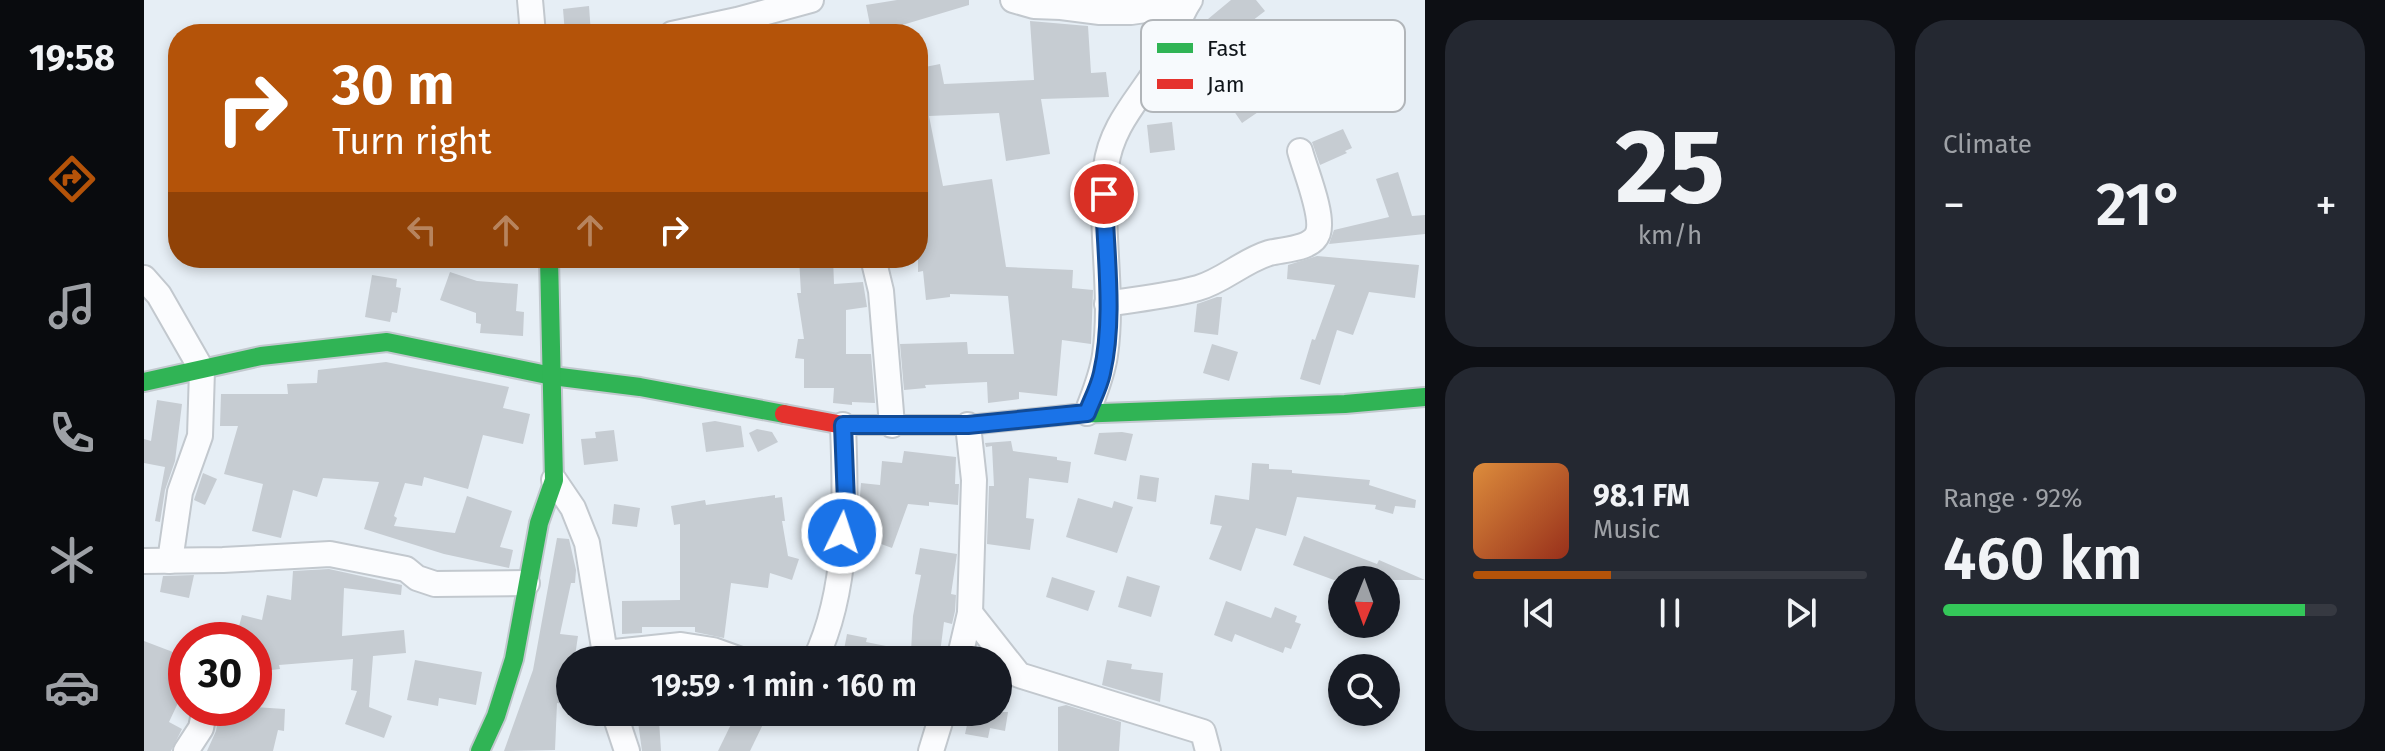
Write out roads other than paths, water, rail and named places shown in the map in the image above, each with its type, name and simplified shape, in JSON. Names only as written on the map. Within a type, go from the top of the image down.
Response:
[{"type":"street","points":[[530,0],[532,24]]},
{"type":"street","points":[[718,24],[811,0]]},
{"type":"street","points":[[1013,0],[1034,6],[1100,12],[1131,12],[1189,2]]},
{"type":"street","points":[[1087,413],[1101,376],[1105,354],[1104,194],[1110,143],[1141,92]]},
{"type":"street","points":[[1107,304],[1197,289],[1251,259],[1305,245],[1315,239],[1319,216],[1300,151]]},
{"type":"street","points":[[480,751],[496,716],[514,659],[539,523],[554,480],[549,268]]},
{"type":"street","points":[[875,268],[881,291],[892,425]]},
{"type":"street","points":[[144,278],[159,295],[202,370],[200,436],[180,492],[170,561]]},
{"type":"street","points":[[144,382],[261,356],[387,342],[552,376],[640,387],[843,425],[968,425],[1087,413],[1345,404],[1425,397]]},
{"type":"street","points":[[822,646],[836,593],[846,502],[843,425]]},
{"type":"street","points":[[962,646],[970,613],[974,480],[968,425]]},
{"type":"street","points":[[554,480],[573,508],[587,543],[604,646]]},
{"type":"street","points":[[144,561],[330,554],[406,569],[417,578],[435,584],[527,583]]},
{"type":"street","points":[[970,613],[1019,675],[1203,732],[1208,751]]},
{"type":"street","points":[[186,751],[201,726]]},
{"type":"street","points":[[619,726],[627,751]]},
{"type":"street","points":[[931,751],[939,726]]}]
